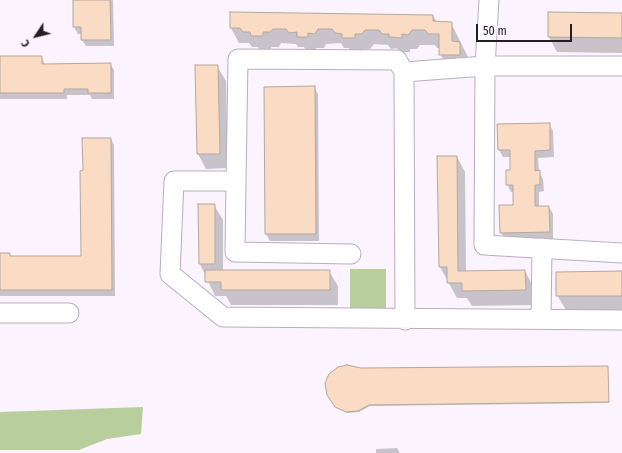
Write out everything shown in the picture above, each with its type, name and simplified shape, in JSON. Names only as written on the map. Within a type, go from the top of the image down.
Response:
[{"type":"lane","points":[[489,0],[485,66],[484,245],[622,253]]},
{"type":"lane","points":[[351,254],[235,252],[238,59],[397,60],[404,72],[405,320]]},
{"type":"lane","points":[[404,72],[485,66],[622,66]]},
{"type":"lane","points":[[236,181],[174,181],[170,274],[223,317],[405,320],[622,320]]},
{"type":"lane","points":[[541,319],[542,248]]},
{"type":"lane","points":[[0,313],[69,313]]},
{"type":"green space","points":[[350,269],[386,269],[386,309],[350,310]]},
{"type":"green space","points":[[143,407],[141,434],[107,439],[79,450],[0,450],[0,412]]},
{"type":"building","points":[[73,0],[110,0],[111,40],[81,40],[81,27],[73,27]]},
{"type":"building","points":[[230,12],[433,15],[433,21],[452,22],[452,41],[460,42],[460,55],[439,55],[439,34],[428,34],[425,30],[412,30],[408,35],[402,34],[402,38],[389,37],[389,34],[382,34],[379,30],[365,30],[362,34],[355,34],[355,38],[342,38],[342,34],[335,33],[332,29],[318,29],[315,34],[308,33],[308,37],[297,37],[297,32],[289,33],[286,29],[273,29],[270,32],[263,32],[263,36],[251,36],[250,32],[243,32],[240,28],[230,28]]},
{"type":"building","points":[[548,12],[622,13],[622,38],[548,37]]},
{"type":"building","points":[[0,56],[42,56],[42,64],[111,63],[111,93],[88,93],[88,89],[64,89],[64,93],[0,93]]},
{"type":"building","points":[[195,65],[218,65],[220,154],[197,154]]},
{"type":"building","points":[[315,86],[316,234],[265,234],[264,87]]},
{"type":"building","points":[[550,123],[550,150],[535,151],[535,171],[540,170],[540,185],[535,185],[535,206],[549,206],[550,232],[500,233],[499,205],[513,205],[513,185],[506,185],[506,170],[510,170],[510,150],[498,150],[497,124]]},
{"type":"building","points":[[82,138],[111,138],[112,290],[0,290],[0,253],[10,253],[10,256],[81,256],[80,171],[83,170]]},
{"type":"building","points":[[437,156],[457,156],[458,271],[525,270],[526,290],[462,291],[462,283],[447,283],[447,267],[439,267]]},
{"type":"building","points":[[198,204],[215,204],[215,264],[199,264]]},
{"type":"building","points":[[205,270],[330,270],[330,290],[221,290],[221,282],[205,282]]},
{"type":"building","points":[[622,271],[622,296],[556,296],[556,272]]},
{"type":"building","points":[[347,365],[361,368],[608,366],[609,402],[369,405],[358,411],[346,412],[335,407],[327,395],[325,383],[329,374],[338,367]]}]
